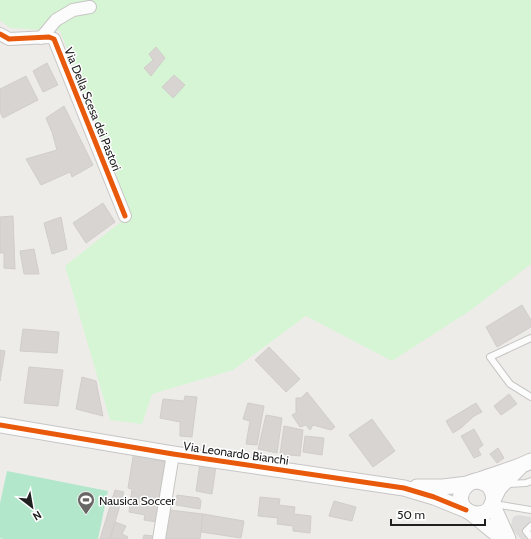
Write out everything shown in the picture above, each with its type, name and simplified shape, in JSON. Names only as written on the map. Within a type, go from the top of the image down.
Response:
[{"type":"street","points":[[41,38],[56,20],[73,10],[90,7]]},
{"type":"street","name":"Via Della Scesa dei Pastori","points":[[0,34],[9,39],[41,38],[49,36],[54,39],[126,216]]},
{"type":"street","name":"Via Leonardo Bianchi","points":[[0,425],[173,454],[404,488],[434,497],[469,512],[503,539]]},
{"type":"street","points":[[159,539],[173,454]]},
{"type":"street","points":[[508,539],[493,501],[492,491],[488,486],[482,482],[472,483],[462,490],[461,502],[469,512],[478,514],[484,513],[489,509],[493,501],[499,488],[526,464]]},
{"type":"street","name":"Via Leonardo Bianchi","points":[[404,488],[443,487],[472,483],[526,464]]},
{"type":"lane","points":[[531,338],[490,357],[510,384],[531,397]]},
{"type":"lane","points":[[503,484],[526,483],[531,481]]},
{"type":"lane","points":[[493,501],[531,510]]},
{"type":"lane","points":[[531,526],[526,531],[531,536]]},
{"type":"green space","points":[[0,0],[531,0],[531,264],[471,310],[392,361],[306,316],[233,370],[152,394],[142,424],[110,420],[65,266],[131,214],[60,31],[10,28],[0,20]]},
{"type":"green space","points":[[7,471],[108,491],[98,539],[0,538],[0,503]]},
{"type":"shaded area","points":[[518,515],[531,517],[531,539],[521,539],[511,529],[513,517]]},
{"type":"building","points":[[156,47],[165,58],[151,76],[144,68],[153,60],[149,54]]},
{"type":"building","points":[[47,63],[58,85],[43,92],[33,71]]},
{"type":"building","points":[[174,75],[185,85],[173,98],[162,87]]},
{"type":"building","points":[[26,76],[38,100],[3,118],[0,112],[0,89]]},
{"type":"building","points":[[64,106],[93,165],[72,177],[70,172],[41,185],[26,159],[57,150],[46,118]]},
{"type":"building","points":[[103,203],[115,222],[86,243],[73,223]]},
{"type":"building","points":[[13,216],[15,269],[4,268],[4,253],[0,253],[0,217]]},
{"type":"building","points":[[61,217],[67,249],[52,254],[44,223]]},
{"type":"building","points":[[34,249],[39,274],[24,274],[20,251]]},
{"type":"building","points":[[522,305],[531,320],[531,327],[497,347],[486,327]]},
{"type":"building","points":[[23,329],[59,332],[57,353],[20,351]]},
{"type":"building","points":[[269,347],[300,379],[286,392],[255,360]]},
{"type":"building","points":[[0,350],[5,351],[0,381]]},
{"type":"building","points":[[29,367],[63,370],[58,406],[24,403]]},
{"type":"building","points":[[82,377],[96,381],[103,416],[76,409]]},
{"type":"building","points":[[307,392],[335,427],[331,430],[313,425],[310,430],[306,425],[300,427],[292,415],[296,413],[296,398],[301,398]]},
{"type":"building","points":[[509,394],[517,404],[501,415],[494,406]]},
{"type":"building","points":[[185,396],[197,397],[192,437],[180,436],[180,422],[160,418],[163,399],[184,401]]},
{"type":"building","points":[[248,403],[264,406],[257,445],[246,444],[250,421],[243,419]]},
{"type":"building","points":[[476,403],[482,412],[474,416],[453,433],[446,421]]},
{"type":"building","points":[[266,415],[282,418],[277,453],[258,449]]},
{"type":"building","points":[[372,419],[395,451],[373,467],[349,435]]},
{"type":"building","points":[[284,426],[303,430],[300,456],[280,454]]},
{"type":"building","points":[[474,429],[483,445],[478,449],[481,455],[474,458],[461,436]]},
{"type":"building","points":[[305,436],[324,438],[322,455],[303,452]]},
{"type":"building","points":[[498,448],[504,458],[497,463],[490,454]]},
{"type":"building","points":[[134,451],[155,454],[154,460],[166,462],[157,522],[144,520],[145,515],[129,512],[132,489],[128,488]]},
{"type":"building","points":[[200,463],[216,466],[212,494],[196,491]]},
{"type":"building","points":[[115,490],[124,492],[110,539],[100,539]]},
{"type":"building","points":[[177,495],[199,498],[201,501],[200,509],[176,505]]},
{"type":"building","points":[[260,497],[280,499],[279,505],[295,507],[294,514],[311,516],[310,533],[293,531],[293,526],[277,524],[278,518],[258,516]]},
{"type":"building","points":[[334,501],[356,507],[352,521],[329,516]]},
{"type":"building","points":[[170,510],[203,514],[200,539],[164,539]]},
{"type":"building","points":[[203,514],[244,521],[241,538],[201,532]]},
{"type":"building","points":[[115,522],[126,526],[122,534],[128,537],[127,539],[110,539]]},
{"type":"building","points":[[144,535],[154,536],[153,539],[143,539]]},
{"type":"cycle path","points":[[0,34],[9,39],[49,37],[54,39],[125,216]]},
{"type":"cycle path","points":[[0,425],[173,454],[404,488],[434,497],[466,510]]},
{"type":"place","name":"Nausica Soccer","points":[[86,515]]}]
